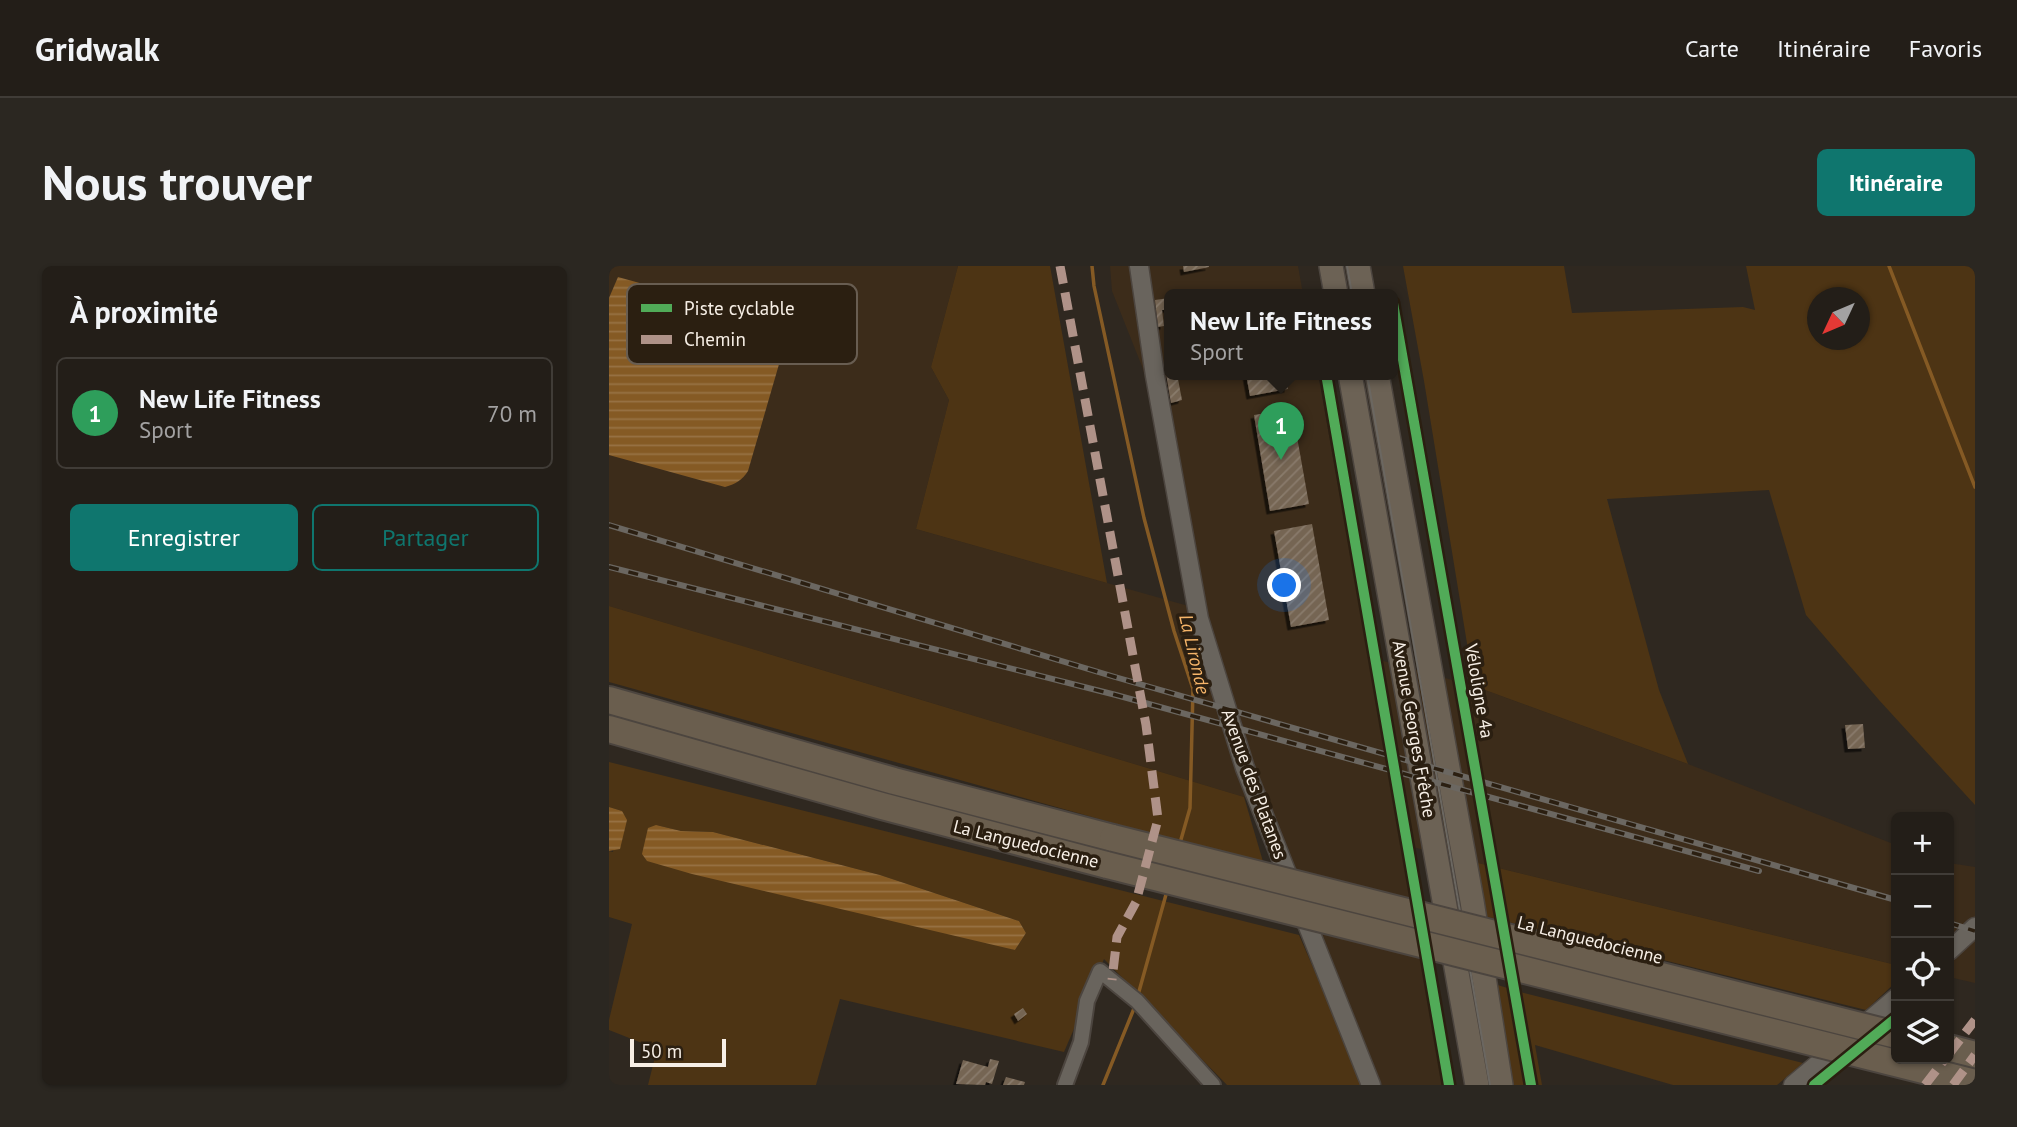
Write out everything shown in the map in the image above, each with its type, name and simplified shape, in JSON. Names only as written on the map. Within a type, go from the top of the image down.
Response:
[{"type":"highway","name":"La Languedocienne","points":[[609,700],[1113,838],[1891,1034]]},
{"type":"highway","name":"La Languedocienne","points":[[609,729],[895,809],[1107,864],[1975,1083]]},
{"type":"highway","points":[[1954,1049],[1975,1055]]},
{"type":"main road","points":[[1331,266],[1335,289]]},
{"type":"main road","points":[[1358,266],[1362,289]]},
{"type":"main road","name":"Avenue Georges Frêche","points":[[1351,380],[1477,1085]]},
{"type":"main road","name":"Avenue Georges Frêche","points":[[1378,380],[1472,901],[1501,1085]]},
{"type":"street","name":"Avenue des Platanes","points":[[1139,266],[1155,376],[1199,619],[1245,768],[1371,1085]]},
{"type":"street","points":[[1954,946],[1975,927]]},
{"type":"street","points":[[1065,1085],[1081,1042],[1087,1001],[1100,971],[1137,1001],[1213,1085]]},
{"type":"street","points":[[1793,1085],[1892,1001]]},
{"type":"shaded area","points":[[609,266],[958,266],[931,367],[949,400],[916,529],[1199,609],[1143,369],[1112,291],[1110,266],[1298,266],[1302,289],[1164,289],[1164,380],[1319,380],[1369,657],[1474,686],[1688,764],[1891,843],[1891,964],[1404,845],[1448,1085],[1382,1085],[1267,804],[609,606]]},
{"type":"shaded area","points":[[958,266],[1050,266],[1107,583],[916,529],[949,400],[931,367]]},
{"type":"shaded area","points":[[1403,266],[1564,266],[1572,313],[1743,307],[1755,310],[1746,266],[1975,266],[1975,805],[1806,615],[1769,490],[1607,499],[1659,690],[1688,764],[1474,686]]},
{"type":"shaded area","points":[[618,277],[643,284],[627,284],[627,364],[779,364],[748,471],[736,483],[725,487],[609,455],[609,298]]},
{"type":"shaded area","points":[[609,606],[1244,797],[1264,865],[609,682]]},
{"type":"shaded area","points":[[609,762],[1299,935],[1364,1085],[1227,1085],[1104,959],[1064,1052],[840,999],[816,1085],[648,1085],[657,1049],[609,1030],[609,1020],[632,924],[609,917],[609,851],[613,852],[622,811],[609,807]],"holes":[[[656,825],[681,831],[713,832],[880,875],[1019,921],[1026,933],[1015,950]]]},
{"type":"shaded area","points":[[609,807],[622,811],[627,820],[620,849],[609,851]]},
{"type":"shaded area","points":[[656,825],[681,831],[713,832],[880,875],[1019,921],[1026,933],[1015,950],[647,861],[642,854],[648,828]]},
{"type":"shaded area","points":[[1474,862],[1891,964],[1891,987],[1866,1010],[1480,915]]},
{"type":"shaded area","points":[[1954,864],[1975,867],[1975,983],[1954,978]]},
{"type":"shaded area","points":[[1491,983],[1803,1063],[1777,1085],[1673,1085],[1535,1045],[1542,1085],[1506,1085]]},
{"type":"building","points":[[1183,266],[1209,266],[1209,267],[1184,272]]},
{"type":"building","points":[[1164,299],[1164,326],[1158,327],[1155,300]]},
{"type":"building","points":[[1167,380],[1178,380],[1182,400],[1171,403]]},
{"type":"building","points":[[1247,380],[1287,380],[1288,389],[1250,396]]},
{"type":"building","points":[[1292,409],[1309,504],[1270,511],[1254,415]]},
{"type":"building","points":[[1312,524],[1329,620],[1291,627],[1274,531]]},
{"type":"building","points":[[1863,724],[1865,748],[1848,749],[1845,725]]},
{"type":"building","points":[[1023,1008],[1027,1014],[1018,1021],[1014,1014]]},
{"type":"building","points":[[990,1059],[999,1061],[992,1084],[956,1084],[963,1060],[988,1067]]},
{"type":"building","points":[[1006,1077],[1025,1082],[1024,1085],[1003,1085]]},
{"type":"waterway","name":"La Lironde","points":[[1092,266],[1144,518],[1174,631],[1193,689],[1190,808],[1180,843]]},
{"type":"waterway","points":[[1889,266],[1975,487]]},
{"type":"waterway","name":"La Lironde","points":[[1138,995],[1167,891]]},
{"type":"waterway","name":"La Lironde","points":[[1103,1085],[1135,1006]]},
{"type":"tram line","points":[[1347,266],[1351,289]]},
{"type":"tram line","points":[[1368,380],[1490,1085]]},
{"type":"railway","points":[[609,525],[1115,677],[1891,899]]},
{"type":"railway","points":[[609,567],[1116,695],[1759,871]]},
{"type":"railway","points":[[1954,925],[1975,931]]},
{"type":"marked path","points":[[1060,266],[1146,725],[1158,819],[1136,902],[1117,937],[1112,980]]},
{"type":"marked path","points":[[1954,1047],[1975,1020]]},
{"type":"marked path","points":[[1953,1085],[1975,1055]]},
{"type":"marked path","points":[[1925,1085],[1941,1064]]},
{"type":"cycle path","name":"Véloligne 4a","points":[[1398,331],[1531,1085]]},
{"type":"cycle path","points":[[1327,380],[1449,1085]]},
{"type":"cycle path","points":[[1814,1085],[1891,1022]]},
{"type":"place","name":"New Life Fitness","points":[[1281,460]]}]
